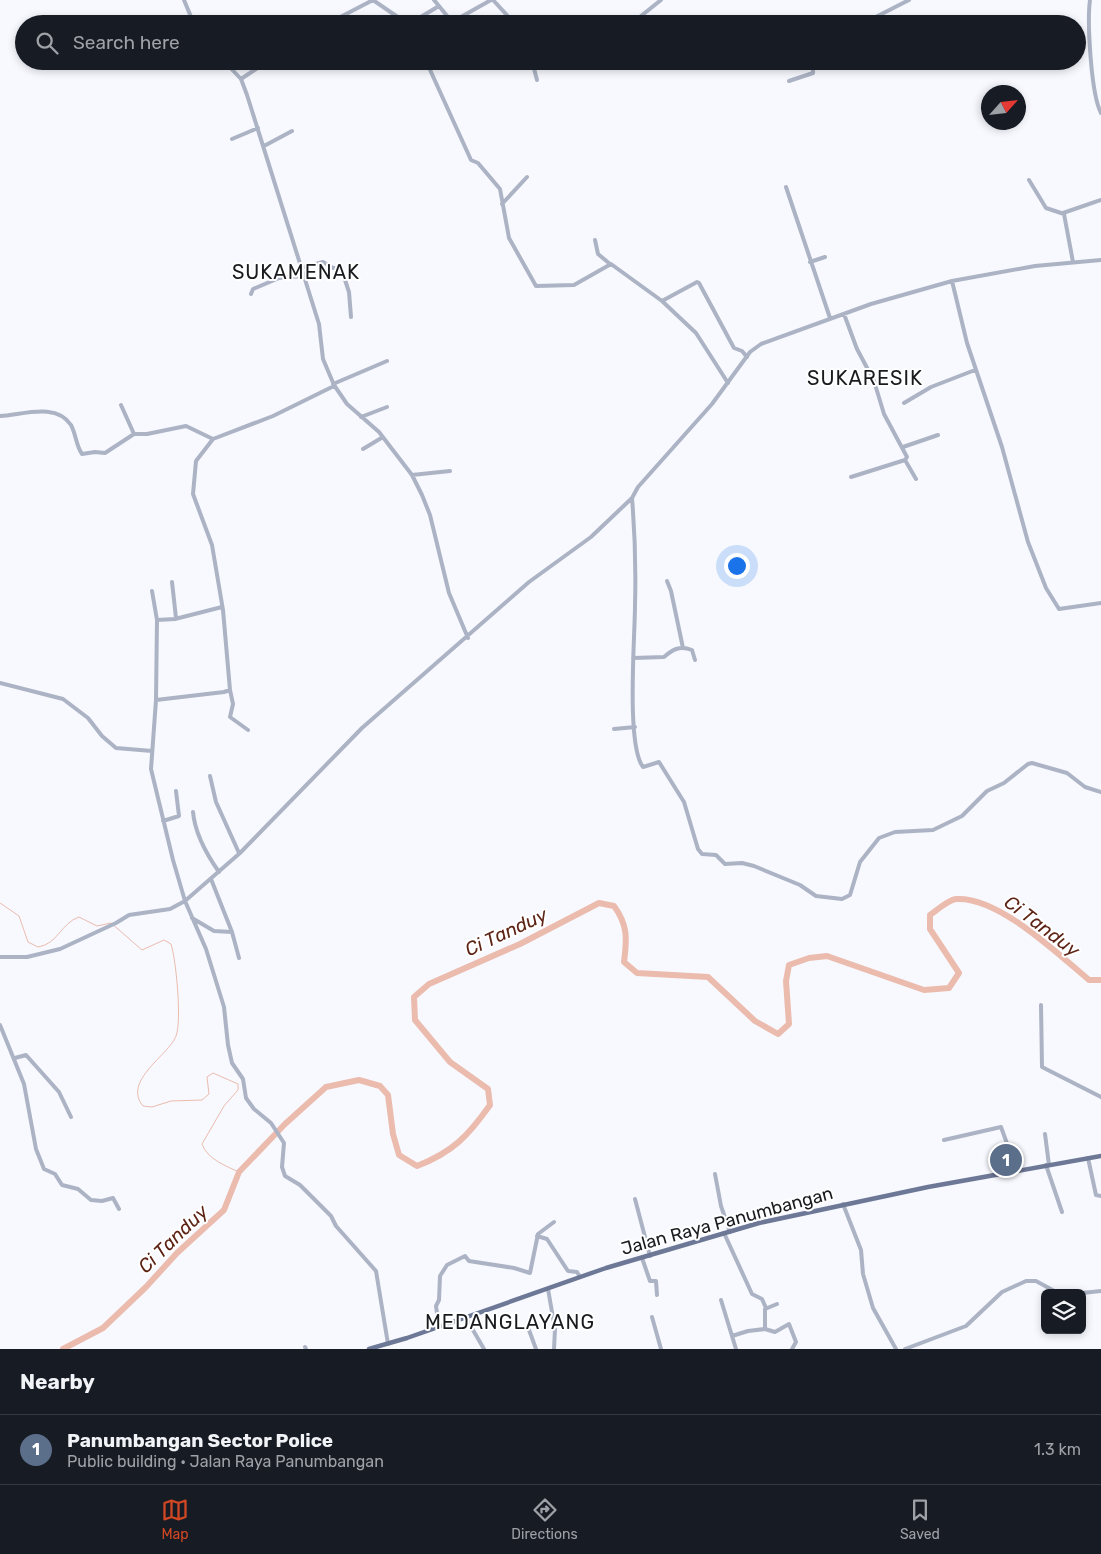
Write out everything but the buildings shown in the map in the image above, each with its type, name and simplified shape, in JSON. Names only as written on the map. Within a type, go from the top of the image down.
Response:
[{"type":"main road","name":"Jalan Raya Panumbangan","points":[[370,1349],[580,1278],[730,1232],[843,1204],[1101,1156]]},
{"type":"street","points":[[184,0],[190,15]]},
{"type":"street","points":[[344,15],[373,0],[395,15]]},
{"type":"street","points":[[434,0],[446,15]]},
{"type":"street","points":[[464,15],[492,0],[506,15]]},
{"type":"street","points":[[643,15],[662,0]]},
{"type":"street","points":[[880,15],[909,0]]},
{"type":"street","points":[[1090,0],[1093,65],[1097,102],[1101,113]]},
{"type":"street","points":[[424,15],[439,6]]},
{"type":"street","points":[[232,70],[241,79],[264,146],[321,332],[323,359],[334,385],[343,399],[383,437],[412,475],[430,515],[450,592],[468,638]]},
{"type":"street","points":[[241,79],[254,70]]},
{"type":"street","points":[[430,70],[471,160],[478,163],[500,189],[512,246],[536,286],[574,285],[610,264]]},
{"type":"street","points":[[534,70],[537,80]]},
{"type":"street","points":[[789,81],[813,73],[813,70]]},
{"type":"street","points":[[232,138],[258,128]]},
{"type":"street","points":[[264,146],[292,131]]},
{"type":"street","points":[[502,204],[527,177]]},
{"type":"street","points":[[1029,180],[1046,208],[1063,213],[1101,200]]},
{"type":"street","points":[[786,187],[830,318]]},
{"type":"street","points":[[1063,213],[1067,222],[1073,262]]},
{"type":"street","points":[[595,240],[598,254],[662,301],[696,333],[728,383]]},
{"type":"street","points":[[810,262],[825,257]]},
{"type":"street","points":[[0,957],[27,957],[60,949],[109,927],[129,915],[170,909],[185,901],[239,853],[362,728],[468,638],[529,582],[591,537],[632,498],[638,487],[728,383],[747,357],[761,344],[830,318],[952,281],[1034,266],[1101,260]]},
{"type":"street","points":[[300,268],[323,262],[333,268],[341,268],[349,292],[351,317]]},
{"type":"street","points":[[251,294],[253,289],[270,281],[303,276]]},
{"type":"street","points":[[952,281],[975,370],[1002,447],[1028,542],[1050,597],[1059,609],[1101,603]]},
{"type":"street","points":[[662,301],[697,282],[699,283],[734,348],[742,351],[747,357]]},
{"type":"street","points":[[844,314],[857,348],[874,381],[884,414],[903,447],[907,457],[905,460],[916,479]]},
{"type":"street","points":[[248,730],[230,717],[233,704],[222,607],[212,545],[193,494],[196,461],[213,439],[273,416],[387,361]]},
{"type":"street","points":[[904,403],[931,387],[975,370]]},
{"type":"street","points":[[121,405],[134,434]]},
{"type":"street","points":[[361,417],[387,407]]},
{"type":"street","points":[[0,416],[43,412],[58,413],[66,418],[71,426],[82,454],[105,453],[134,434],[161,432],[184,426],[213,439]]},
{"type":"street","points":[[903,447],[938,435]]},
{"type":"street","points":[[363,449],[383,437]]},
{"type":"street","points":[[851,477],[905,460]]},
{"type":"street","points":[[412,475],[450,471]]},
{"type":"street","points":[[632,498],[635,550],[633,658],[637,752],[642,766],[646,768],[659,762],[673,784],[684,802],[700,852],[716,854],[725,864],[742,863],[754,866],[800,885],[822,898],[842,899],[850,895],[860,862],[868,850],[883,836],[894,832],[934,830],[970,810],[987,792],[1004,783],[1028,764],[1067,773],[1085,787],[1101,792]]},
{"type":"street","points":[[667,581],[672,591],[683,648]]},
{"type":"street","points":[[172,582],[176,618]]},
{"type":"street","points":[[152,591],[157,620],[156,700],[152,776],[185,901],[206,949],[224,1007],[229,1054],[235,1070],[243,1079],[244,1093],[254,1109],[271,1123],[284,1144],[282,1167],[285,1176],[300,1185],[331,1216],[336,1226],[376,1271],[388,1344]]},
{"type":"street","points":[[157,620],[176,618],[222,607]]},
{"type":"street","points":[[633,658],[664,657],[671,650],[683,648],[692,650],[695,660]]},
{"type":"street","points":[[0,683],[63,699],[88,718],[102,736],[116,748],[152,751]]},
{"type":"street","points":[[156,700],[230,690]]},
{"type":"street","points":[[614,729],[635,727]]},
{"type":"street","points":[[210,776],[216,802],[239,853]]},
{"type":"street","points":[[163,820],[179,816],[176,791]]},
{"type":"street","points":[[193,812],[194,822],[204,850],[210,856],[219,872]]},
{"type":"street","points":[[211,879],[232,932],[239,958]]},
{"type":"street","points":[[192,918],[214,931],[232,932]]},
{"type":"street","points":[[1041,1005],[1042,1067],[1101,1097]]},
{"type":"street","points":[[0,1024],[24,1084],[36,1149],[44,1169],[55,1174],[62,1185],[78,1189],[91,1200],[102,1201],[113,1198],[119,1209]]},
{"type":"street","points":[[15,1058],[26,1055],[59,1092],[71,1117]]},
{"type":"street","points":[[944,1140],[1001,1127],[1017,1171]]},
{"type":"street","points":[[1045,1134],[1048,1165],[1062,1212]]},
{"type":"street","points":[[1088,1158],[1096,1195],[1101,1196]]},
{"type":"street","points":[[715,1174],[721,1206],[730,1232]]},
{"type":"street","points":[[635,1199],[650,1256]]},
{"type":"street","points":[[843,1204],[861,1250],[862,1274],[873,1308],[896,1349]]},
{"type":"street","points":[[439,1327],[436,1304],[440,1293],[439,1280],[447,1265],[465,1256],[469,1261],[516,1268],[530,1273],[537,1236],[554,1222]]},
{"type":"street","points":[[724,1234],[752,1295],[762,1299],[766,1308],[765,1329]]},
{"type":"street","points":[[537,1236],[546,1239],[568,1271],[577,1272],[580,1278]]},
{"type":"street","points":[[642,1258],[650,1280],[656,1281],[657,1295]]},
{"type":"street","points":[[905,1349],[966,1326],[1002,1292],[1026,1281],[1036,1281],[1051,1289]]},
{"type":"street","points":[[548,1289],[555,1328],[554,1349]]},
{"type":"street","points":[[1086,1293],[1101,1291]]},
{"type":"street","points":[[721,1300],[736,1349]]},
{"type":"street","points":[[766,1308],[777,1304]]},
{"type":"street","points":[[652,1317],[661,1349]]},
{"type":"street","points":[[466,1318],[484,1349]]},
{"type":"street","points":[[732,1336],[748,1331],[765,1329],[775,1332],[789,1324],[796,1342],[792,1349]]},
{"type":"street","points":[[529,1330],[536,1349]]},
{"type":"waterway","name":"Ci Tanduy","points":[[63,1349],[103,1328],[146,1287],[177,1253],[224,1210],[239,1172],[285,1124],[326,1087],[359,1080],[380,1086],[388,1095],[393,1134],[399,1155],[417,1166],[430,1161],[459,1142],[490,1105],[488,1089],[450,1062],[415,1020],[414,997],[429,984],[520,944],[599,903],[614,906],[619,913],[625,933],[624,962],[637,973],[708,977],[755,1021],[778,1034],[789,1024],[786,981],[789,965],[809,958],[827,956],[924,990],[949,988],[959,973],[930,929],[930,915],[946,903],[956,899],[973,901],[1008,916],[1044,942],[1089,980],[1101,980]]},
{"type":"waterway","points":[[0,903],[19,916],[28,942],[38,947],[50,942],[68,924],[79,917],[97,926],[111,923],[142,950],[164,940],[171,944],[178,990],[178,1028],[172,1043],[142,1078],[138,1087],[138,1097],[143,1106],[152,1107],[171,1101],[202,1100],[209,1094],[207,1077],[213,1073],[238,1084],[238,1090],[224,1106],[202,1144],[212,1158],[239,1172]]},
{"type":"place","name":"Panumbangan Sector Police","points":[[1006,1160]]},
{"type":"district","name":"SUKAMENAK","points":[[296,272]]},
{"type":"district","name":"SUKARESIK","points":[[865,378]]},
{"type":"district","name":"MEDANGLAYANG","points":[[510,1322]]}]
